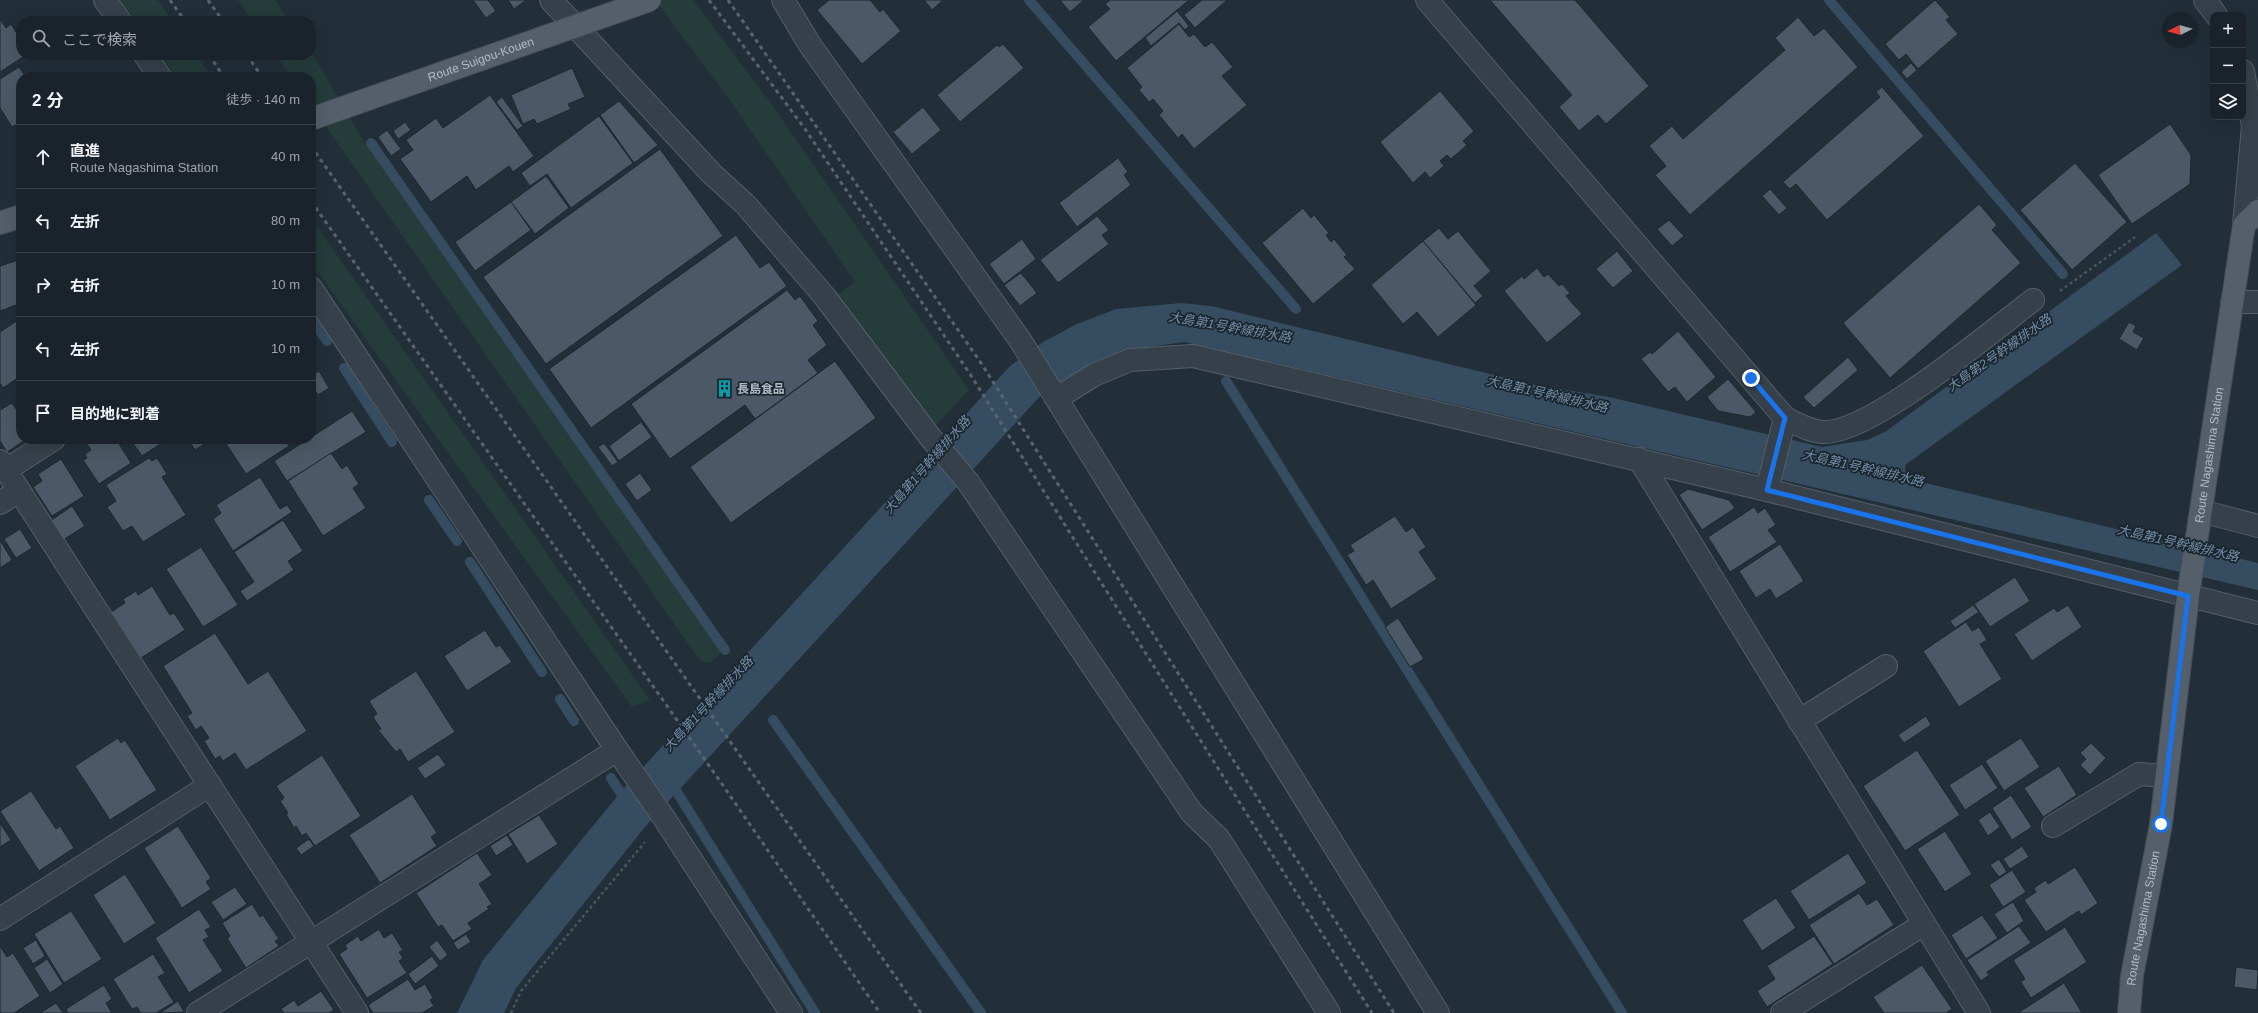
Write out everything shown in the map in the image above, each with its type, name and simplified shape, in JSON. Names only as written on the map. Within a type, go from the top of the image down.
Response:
[{"type":"main road","name":"Route Suigou-Kouen","points":[[316,117],[650,0]]},
{"type":"main road","points":[[0,223],[16,218]]},
{"type":"main road","name":"Route Nagashima Station","points":[[2129,1013],[2132,976],[2161,824],[2189,591],[2232,302],[2251,218]]},
{"type":"street","points":[[105,0],[116,16]]},
{"type":"street","points":[[551,0],[711,174],[746,205],[825,297],[930,437],[968,482],[1192,813],[1219,839],[1329,1013]]},
{"type":"street","points":[[783,0],[810,46],[1020,340],[1438,1013]]},
{"type":"street","points":[[1427,0],[1784,424],[1801,426],[1823,432],[1848,427],[1906,397],[2033,300]]},
{"type":"street","points":[[2205,0],[2214,12]]},
{"type":"street","points":[[148,60],[156,72]]},
{"type":"street","points":[[2245,84],[2253,126],[2251,218]]},
{"type":"street","points":[[316,296],[663,817],[791,1013]]},
{"type":"street","points":[[2232,302],[2258,302]]},
{"type":"street","points":[[1054,393],[1130,360],[1192,356],[1639,459],[1768,486],[2189,591],[2258,612]]},
{"type":"street","points":[[1768,486],[1784,424]]},
{"type":"street","points":[[45,444],[3,466],[312,941],[357,1013]]},
{"type":"street","points":[[1639,459],[1979,1013]]},
{"type":"street","points":[[0,503],[20,491]]},
{"type":"street","points":[[2200,517],[2258,526]]},
{"type":"street","points":[[1800,721],[1886,666]]},
{"type":"street","points":[[198,1013],[617,750]]},
{"type":"street","points":[[2053,826],[2139,774],[2166,776]]},
{"type":"street","points":[[0,919],[210,784]]},
{"type":"street","points":[[1782,1013],[1924,924]]},
{"type":"path","points":[[2033,300],[2046,301],[2135,237]]},
{"type":"path","points":[[511,1013],[521,991],[663,817]]},
{"type":"green space","points":[[120,0],[158,0],[169,16],[132,16]]},
{"type":"green space","points":[[238,0],[275,0],[286,16],[249,16]]},
{"type":"green space","points":[[655,0],[693,0],[773,106],[969,390],[936,425],[833,298],[855,282],[727,96]]},
{"type":"green space","points":[[164,60],[200,60],[208,72],[172,72]]},
{"type":"green space","points":[[279,60],[316,60],[362,139],[723,651],[710,663],[701,662],[316,112],[316,72],[288,72]]},
{"type":"green space","points":[[316,225],[650,700],[632,707],[316,270]]},
{"type":"water","points":[[2156,233],[2182,265],[1905,465],[1905,471],[1913,480],[2258,563],[2258,590],[1185,342],[1133,349],[1094,362],[1061,385],[1055,380],[645,827],[516,988],[504,1013],[457,1013],[483,960],[624,788],[1010,366],[1043,342],[1077,324],[1116,309],[1181,303],[1211,306],[1535,385],[1609,397],[1822,447],[1867,440],[1885,432]]},
{"type":"building","points":[[473,0],[488,0],[496,11],[486,18]]},
{"type":"building","points":[[508,0],[526,0],[514,9]]},
{"type":"building","points":[[829,0],[870,0],[880,12],[883,9],[901,31],[862,64],[817,10]]},
{"type":"building","points":[[924,0],[943,0],[932,10]]},
{"type":"building","points":[[1060,0],[1084,0],[1070,12]]},
{"type":"building","points":[[1110,0],[1189,0],[1116,61],[1088,27],[1110,9],[1105,4]]},
{"type":"building","points":[[1202,0],[1227,0],[1195,28],[1184,15]]},
{"type":"building","points":[[1490,0],[1575,0],[1649,86],[1606,124],[1598,115],[1579,131],[1559,107],[1572,95]]},
{"type":"building","points":[[1935,0],[1950,17],[1946,20],[1958,34],[1918,69],[1906,54],[1899,60],[1885,44]]},
{"type":"building","points":[[1177,11],[1189,26],[1185,30],[1179,23],[1151,46],[1145,38]]},
{"type":"building","points":[[1798,17],[1814,36],[1824,28],[1858,67],[1690,215],[1655,175],[1666,166],[1649,146],[1672,126],[1683,139],[1785,50],[1775,38]]},
{"type":"building","points":[[0,19],[6,28],[11,24],[16,32],[16,60],[18,60],[0,72]]},
{"type":"building","points":[[1179,24],[1189,37],[1194,34],[1205,47],[1212,42],[1233,67],[1222,76],[1247,105],[1194,149],[1182,134],[1178,138],[1159,115],[1163,111],[1153,99],[1149,102],[1139,90],[1142,87],[1127,68]]},
{"type":"building","points":[[1003,44],[1024,68],[960,122],[937,95],[997,45],[999,47]]},
{"type":"building","points":[[1911,63],[1917,70],[1907,79],[1901,72]]},
{"type":"building","points":[[19,67],[22,72],[16,72],[16,125],[12,127],[0,108],[0,79]]},
{"type":"building","points":[[572,68],[585,97],[568,104],[571,109],[537,124],[534,119],[523,124],[511,95]]},
{"type":"building","points":[[1882,87],[1924,136],[1827,220],[1796,184],[1790,189],[1783,182],[1880,97],[1876,92]]},
{"type":"building","points":[[1440,91],[1474,131],[1463,141],[1467,145],[1451,159],[1447,155],[1440,161],[1444,166],[1430,178],[1425,172],[1413,183],[1380,142]]},
{"type":"building","points":[[490,95],[534,156],[513,172],[509,166],[476,190],[467,176],[431,202],[400,159],[413,150],[406,140],[436,118],[443,128]]},
{"type":"building","points":[[502,97],[523,126],[517,130],[496,102]]},
{"type":"building","points":[[619,101],[658,145],[634,163],[600,115]]},
{"type":"building","points":[[923,107],[941,130],[912,154],[893,132]]},
{"type":"building","points":[[599,116],[633,163],[571,208],[547,174],[530,186],[521,173]]},
{"type":"building","points":[[405,122],[411,130],[398,139],[393,131]]},
{"type":"building","points":[[2170,124],[2191,155],[2190,184],[2132,224],[2098,175]]},
{"type":"building","points":[[387,130],[401,149],[391,156],[378,137]]},
{"type":"building","points":[[660,149],[723,236],[546,364],[483,277]]},
{"type":"building","points":[[1118,158],[1128,172],[1124,175],[1131,185],[1077,227],[1059,203]]},
{"type":"building","points":[[2075,163],[2127,222],[2072,270],[2020,210]]},
{"type":"building","points":[[546,176],[569,208],[535,234],[511,202]]},
{"type":"building","points":[[1770,189],[1787,208],[1779,215],[1762,196]]},
{"type":"building","points":[[511,202],[531,230],[475,271],[455,242]]},
{"type":"building","points":[[1979,204],[1997,225],[1992,230],[2021,263],[1890,378],[1843,323]]},
{"type":"building","points":[[1303,208],[1311,218],[1314,215],[1329,233],[1326,235],[1331,242],[1334,239],[1347,255],[1344,257],[1355,269],[1313,304],[1262,243]]},
{"type":"building","points":[[1097,216],[1109,230],[1102,235],[1109,244],[1058,283],[1040,260]]},
{"type":"building","points":[[1669,220],[1684,236],[1672,246],[1657,229]]},
{"type":"building","points":[[1439,228],[1448,239],[1458,231],[1491,271],[1474,286],[1483,296],[1475,303],[1423,241]]},
{"type":"building","points":[[736,235],[760,268],[769,262],[787,286],[591,428],[549,369]]},
{"type":"building","points":[[1022,239],[1036,259],[1004,284],[989,264]]},
{"type":"building","points":[[1423,241],[1476,305],[1438,337],[1417,312],[1403,324],[1371,285]]},
{"type":"building","points":[[1617,251],[1633,271],[1613,288],[1596,269]]},
{"type":"building","points":[[16,261],[16,305],[0,311],[0,266]]},
{"type":"building","points":[[1537,268],[1544,277],[1548,274],[1559,286],[1562,284],[1570,293],[1566,296],[1582,314],[1547,343],[1504,291],[1522,276],[1524,279]]},
{"type":"building","points":[[1021,273],[1037,293],[1020,306],[1004,285]]},
{"type":"building","name":"長島食品","points":[[787,290],[795,300],[800,296],[818,321],[813,325],[827,345],[808,360],[818,373],[755,419],[745,405],[670,459],[631,404]]},
{"type":"building","points":[[16,321],[16,379],[3,388],[0,383],[0,332]]},
{"type":"building","points":[[2129,322],[2136,326],[2133,332],[2144,338],[2137,350],[2119,339]]},
{"type":"building","points":[[1678,331],[1716,377],[1687,402],[1675,387],[1668,392],[1641,359],[1650,352],[1652,354]]},
{"type":"building","points":[[1848,357],[1858,370],[1814,408],[1803,397]]},
{"type":"building","points":[[835,361],[876,418],[731,523],[690,467]]},
{"type":"building","points":[[319,371],[329,388],[318,395],[316,392],[316,373]]},
{"type":"building","points":[[1728,379],[1756,412],[1750,417],[1718,411],[1707,397]]},
{"type":"building","points":[[12,403],[16,409],[16,444],[19,444],[7,452],[0,441],[0,410]]},
{"type":"building","points":[[352,411],[366,432],[287,481],[274,461],[301,444],[316,444],[316,434]]},
{"type":"building","points":[[641,422],[652,437],[619,461],[609,446]]},
{"type":"building","points":[[604,443],[618,462],[612,466],[598,447]]},
{"type":"building","points":[[87,444],[119,444],[131,463],[99,484],[83,460],[87,458],[85,454],[91,450]]},
{"type":"building","points":[[134,444],[160,444],[142,456]]},
{"type":"building","points":[[191,444],[204,444],[195,450]]},
{"type":"building","points":[[226,444],[288,444],[289,446],[246,474]]},
{"type":"building","points":[[331,453],[342,469],[347,465],[359,484],[353,488],[366,508],[323,536],[288,481]]},
{"type":"building","points":[[149,458],[152,461],[157,458],[167,474],[162,477],[186,515],[143,542],[132,526],[123,531],[107,507],[116,501],[106,485]]},
{"type":"building","points":[[61,459],[84,496],[52,516],[33,487],[42,481],[38,474]]},
{"type":"building","points":[[640,473],[652,490],[637,501],[625,484]]},
{"type":"building","points":[[260,477],[280,509],[287,505],[292,512],[233,551],[213,519],[221,513],[216,505]]},
{"type":"building","points":[[1688,489],[1729,500],[1735,508],[1702,530],[1679,495]]},
{"type":"building","points":[[72,506],[85,526],[63,540],[50,521]]},
{"type":"building","points":[[1754,507],[1758,513],[1765,508],[1776,525],[1768,530],[1777,542],[1730,572],[1708,537]]},
{"type":"building","points":[[1395,516],[1406,532],[1413,527],[1426,547],[1419,552],[1437,579],[1391,609],[1373,580],[1366,585],[1347,555],[1354,551],[1350,545]]},
{"type":"building","points":[[283,520],[303,551],[288,561],[294,570],[247,601],[240,591],[254,582],[234,552]]},
{"type":"building","points":[[20,529],[32,548],[16,558],[4,539]]},
{"type":"building","points":[[0,540],[12,560],[0,568]]},
{"type":"building","points":[[1780,544],[1804,581],[1776,599],[1770,589],[1756,598],[1739,571]]},
{"type":"building","points":[[201,547],[238,605],[203,627],[166,569]]},
{"type":"building","points":[[2015,577],[2030,601],[1990,627],[1974,604]]},
{"type":"building","points":[[152,586],[170,615],[174,613],[185,630],[141,658],[111,612],[125,603],[123,599],[136,591],[138,595]]},
{"type":"building","points":[[1973,605],[1979,612],[1955,628],[1950,621]]},
{"type":"building","points":[[2068,605],[2082,627],[2032,661],[2014,634],[2054,608],[2057,612]]},
{"type":"building","points":[[1398,618],[1424,659],[1410,667],[1385,627]]},
{"type":"building","points":[[1966,622],[1972,631],[1979,627],[1987,640],[1980,644],[2002,679],[1959,707],[1923,651]]},
{"type":"building","points":[[485,630],[496,647],[500,645],[512,662],[467,691],[444,656]]},
{"type":"building","points":[[215,633],[248,684],[268,671],[307,731],[246,770],[235,753],[223,761],[220,756],[215,759],[204,741],[209,738],[201,726],[196,730],[187,716],[192,713],[163,666]]},
{"type":"building","points":[[416,671],[455,732],[408,762],[400,749],[396,752],[378,730],[381,729],[373,717],[377,714],[369,701]]},
{"type":"building","points":[[1926,716],[1931,725],[1904,743],[1898,735]]},
{"type":"building","points":[[118,738],[121,743],[125,740],[157,790],[110,820],[75,766]]},
{"type":"building","points":[[2021,738],[2040,767],[2004,791],[1985,761]]},
{"type":"building","points":[[2091,743],[2106,758],[2090,775],[2080,765],[2086,759],[2080,753]]},
{"type":"building","points":[[1917,750],[1960,815],[1905,851],[1863,786]]},
{"type":"building","points":[[438,754],[446,765],[425,779],[417,768]]},
{"type":"building","points":[[322,755],[361,816],[315,846],[306,833],[302,836],[296,826],[294,828],[286,814],[288,813],[280,801],[284,798],[276,786]]},
{"type":"building","points":[[1982,764],[1998,788],[1965,810],[1949,785]]},
{"type":"building","points":[[2059,766],[2077,795],[2043,817],[2024,788]]},
{"type":"building","points":[[31,791],[56,829],[60,826],[74,848],[39,871],[0,811]]},
{"type":"building","points":[[412,794],[437,833],[431,837],[437,846],[380,883],[349,835]]},
{"type":"building","points":[[2011,795],[2032,827],[2012,840],[1992,808]]},
{"type":"building","points":[[1990,812],[2000,827],[1988,836],[1978,820]]},
{"type":"building","points":[[539,815],[558,844],[527,864],[508,834]]},
{"type":"building","points":[[0,823],[11,840],[0,847]]},
{"type":"building","points":[[178,826],[211,878],[206,882],[211,889],[182,908],[144,848]]},
{"type":"building","points":[[1945,831],[1972,874],[1945,892],[1917,849]]},
{"type":"building","points":[[507,835],[513,845],[496,856],[490,846]]},
{"type":"building","points":[[309,839],[314,846],[301,855],[296,848]]},
{"type":"building","points":[[2022,846],[2029,857],[2010,869],[2003,859]]},
{"type":"building","points":[[477,853],[492,875],[479,884],[492,904],[487,907],[489,909],[468,923],[472,929],[453,941],[442,925],[438,927],[416,893]]},
{"type":"building","points":[[1848,853],[1867,883],[1809,920],[1790,891]]},
{"type":"building","points":[[1999,859],[2007,872],[1999,877],[1990,865]]},
{"type":"building","points":[[2075,867],[2098,903],[2081,915],[2079,911],[2046,932],[2024,900],[2036,892],[2034,888],[2046,880],[2048,884]]},
{"type":"building","points":[[2012,870],[2026,892],[2003,907],[1989,885]]},
{"type":"building","points":[[125,874],[156,923],[124,944],[93,895]]},
{"type":"building","points":[[235,887],[247,904],[223,920],[211,902]]},
{"type":"building","points":[[1859,893],[1867,905],[1877,899],[1894,925],[1834,964],[1809,925]]},
{"type":"building","points":[[1776,898],[1796,928],[1762,951],[1742,920]]},
{"type":"building","points":[[2013,902],[2024,921],[2007,933],[1994,914]]},
{"type":"building","points":[[252,904],[260,917],[263,915],[279,939],[275,941],[279,946],[246,968],[227,938],[230,936],[222,923]]},
{"type":"building","points":[[199,909],[211,927],[205,930],[209,937],[203,940],[223,971],[189,993],[155,938]]},
{"type":"building","points":[[71,911],[102,959],[64,983],[34,934]]},
{"type":"building","points":[[1982,915],[1998,938],[1966,959],[1951,935]]},
{"type":"building","points":[[2019,926],[2031,943],[1987,972],[1989,975],[1981,981],[1967,960]]},
{"type":"building","points":[[2065,927],[2087,962],[2031,998],[2021,982],[2025,979],[2013,960]]},
{"type":"building","points":[[379,929],[384,938],[392,933],[403,950],[399,952],[403,958],[399,961],[407,973],[367,998],[339,954],[347,949],[345,945],[358,936],[361,941]]},
{"type":"building","points":[[466,934],[471,942],[458,950],[453,943]]},
{"type":"building","points":[[1814,936],[1833,964],[1767,1007],[1757,991],[1775,979],[1767,966]]},
{"type":"building","points":[[36,940],[45,956],[33,964],[23,948]]},
{"type":"building","points":[[437,940],[448,955],[440,961],[429,947]]},
{"type":"building","points":[[0,946],[7,957],[13,953],[40,996],[14,1013],[1,1013],[0,1011]]},
{"type":"building","points":[[153,954],[165,973],[158,977],[174,1002],[156,1013],[141,1013],[137,1007],[132,1009],[113,979]]},
{"type":"building","points":[[432,956],[439,966],[415,984],[408,974]]},
{"type":"building","points":[[47,959],[63,984],[50,993],[34,968]]},
{"type":"building","points":[[1922,965],[1952,1009],[1946,1013],[1884,1013],[1873,997]]},
{"type":"building","points":[[2236,967],[2258,970],[2257,990],[2234,987]]},
{"type":"building","points":[[408,979],[415,990],[425,984],[433,998],[430,1000],[434,1006],[422,1013],[373,1013],[368,1005]]},
{"type":"building","points":[[2064,983],[2082,1013],[2018,1013]]},
{"type":"building","points":[[104,985],[112,999],[106,1003],[112,1013],[68,1013],[66,1009]]},
{"type":"building","points":[[321,991],[334,1010],[329,1013],[284,1013],[281,1009],[294,1000],[298,1006]]},
{"type":"building","points":[[178,1001],[184,1012],[160,1013]]},
{"type":"building","points":[[56,1003],[63,1013],[40,1013]]},
{"type":"waterway","points":[[1029,0],[1296,309]]},
{"type":"waterway","points":[[1829,0],[2063,274]]},
{"type":"waterway","points":[[371,143],[725,650]]},
{"type":"waterway","points":[[316,325],[327,341]]},
{"type":"waterway","points":[[344,368],[392,442]]},
{"type":"waterway","points":[[1226,381],[1622,1013]]},
{"type":"waterway","points":[[429,500],[457,541]]},
{"type":"waterway","points":[[470,562],[542,672]]},
{"type":"waterway","points":[[560,699],[574,721]]},
{"type":"waterway","points":[[773,720],[981,1013]]},
{"type":"waterway","points":[[611,778],[627,803]]},
{"type":"waterway","points":[[670,781],[815,1013]]},
{"type":"railway","points":[[170,0],[181,16]]},
{"type":"railway","points":[[208,0],[219,16]]},
{"type":"railway","points":[[709,0],[805,129],[970,374],[1372,1013]]},
{"type":"railway","points":[[728,0],[981,363],[1394,1013]]},
{"type":"railway","points":[[212,60],[221,72]]},
{"type":"railway","points":[[250,60],[259,72]]},
{"type":"railway","points":[[316,153],[921,1013]]},
{"type":"railway","points":[[316,208],[722,784],[880,1013]]},
{"type":"place","name":"長島食品","points":[[724,389]]},
{"type":"route","points":[[1751,378],[1785,418],[1767,490],[2188,596],[2161,824]]},
{"type":"water label","name":"大島第1号幹線排水路","points":[[1230,327]]},
{"type":"water label","name":"大島第2号幹線排水路","points":[[1999,353]]},
{"type":"water label","name":"大島第1号幹線排水路","points":[[1547,394]]},
{"type":"water label","name":"大島第1号幹線排水路","points":[[927,465]]},
{"type":"water label","name":"大島第1号幹線排水路","points":[[1863,468]]},
{"type":"water label","name":"大島第1号幹線排水路","points":[[2178,543]]},
{"type":"water label","name":"大島第1号幹線排水路","points":[[708,704]]}]
